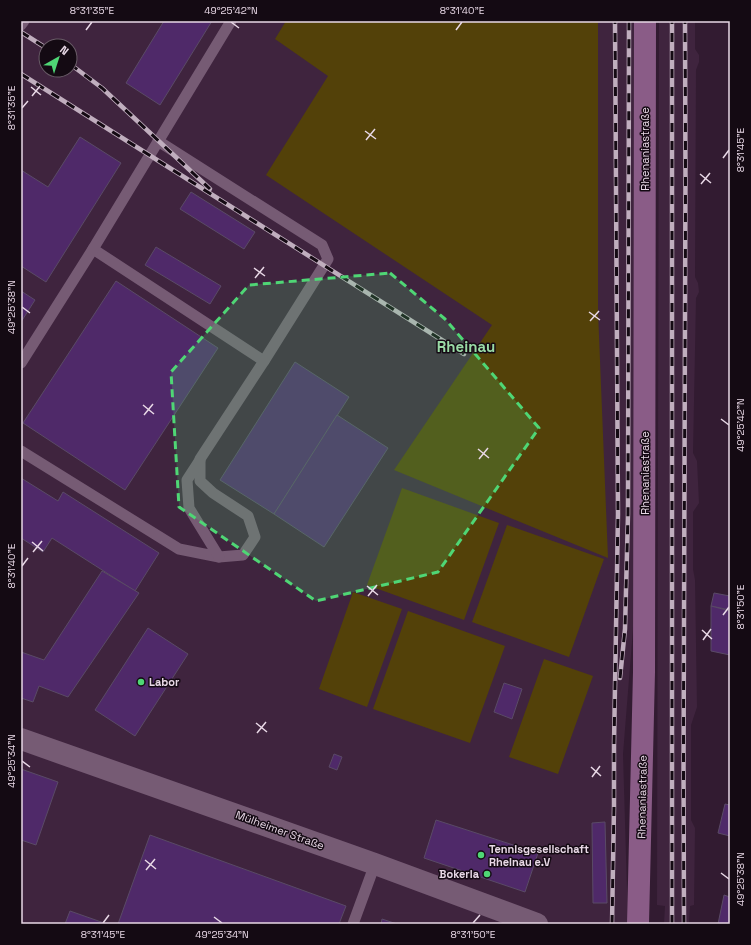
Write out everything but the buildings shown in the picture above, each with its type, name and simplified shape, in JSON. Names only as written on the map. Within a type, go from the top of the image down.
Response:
[{"type":"street","name":"Rhenaniastraße","points":[[638,924],[644,672],[646,21]]},
{"type":"street","name":"Mülheimer Straße","points":[[21,739],[375,864],[515,920],[537,924]]},
{"type":"lane","points":[[21,25],[24,21]]},
{"type":"lane","points":[[21,363],[93,249],[231,21]]},
{"type":"lane","points":[[158,141],[322,245],[328,259],[187,480],[189,508],[219,557]]},
{"type":"lane","points":[[93,249],[264,361]]},
{"type":"lane","points":[[21,451],[179,549],[219,557],[243,555],[255,537],[248,516],[213,493],[200,481],[200,459]]},
{"type":"lane","points":[[352,924],[375,864]]},
{"type":"highlighted area","points":[[390,273],[445,319],[539,428],[438,572],[316,601],[179,507],[171,372],[249,285]]},
{"type":"shaded area","points":[[21,21],[634,21],[633,629],[623,754],[628,924],[21,924]]},
{"type":"shaded area","points":[[286,21],[598,21],[598,311],[608,558],[394,470],[492,325],[266,175],[328,76],[275,39]]},
{"type":"shaded area","points":[[659,21],[695,21],[695,49],[699,55],[699,62],[696,70],[695,277],[698,283],[699,292],[696,298],[693,453],[697,461],[699,503],[693,512],[697,707],[691,725],[691,820],[695,828],[694,905],[690,906],[689,924],[664,924],[665,906],[657,905]]},
{"type":"shaded area","points":[[402,488],[499,523],[464,620],[367,585]]},
{"type":"shaded area","points":[[507,525],[604,559],[569,657],[472,622]]},
{"type":"shaded area","points":[[353,592],[402,609],[367,707],[319,689]]},
{"type":"shaded area","points":[[408,611],[505,646],[470,743],[373,709]]},
{"type":"shaded area","points":[[544,659],[593,676],[558,774],[509,757]]},
{"type":"railway","points":[[612,924],[618,514],[615,21]]},
{"type":"railway","points":[[620,678],[625,629],[628,514],[629,21]]},
{"type":"railway","points":[[672,21],[672,924]]},
{"type":"railway","points":[[684,924],[685,21]]},
{"type":"railway","points":[[21,32],[38,43]]},
{"type":"railway","points":[[78,70],[102,88],[210,189]]},
{"type":"railway","points":[[21,74],[464,354]]},
{"type":"place","name":"Labor","points":[[141,682]]},
{"type":"place","name":"Tennisgesellschaft Rheinau e.V","points":[[481,855]]},
{"type":"place","name":"Bokeria","points":[[487,874]]},
{"type":"district","name":"Rheinau","points":[[466,347]]}]
